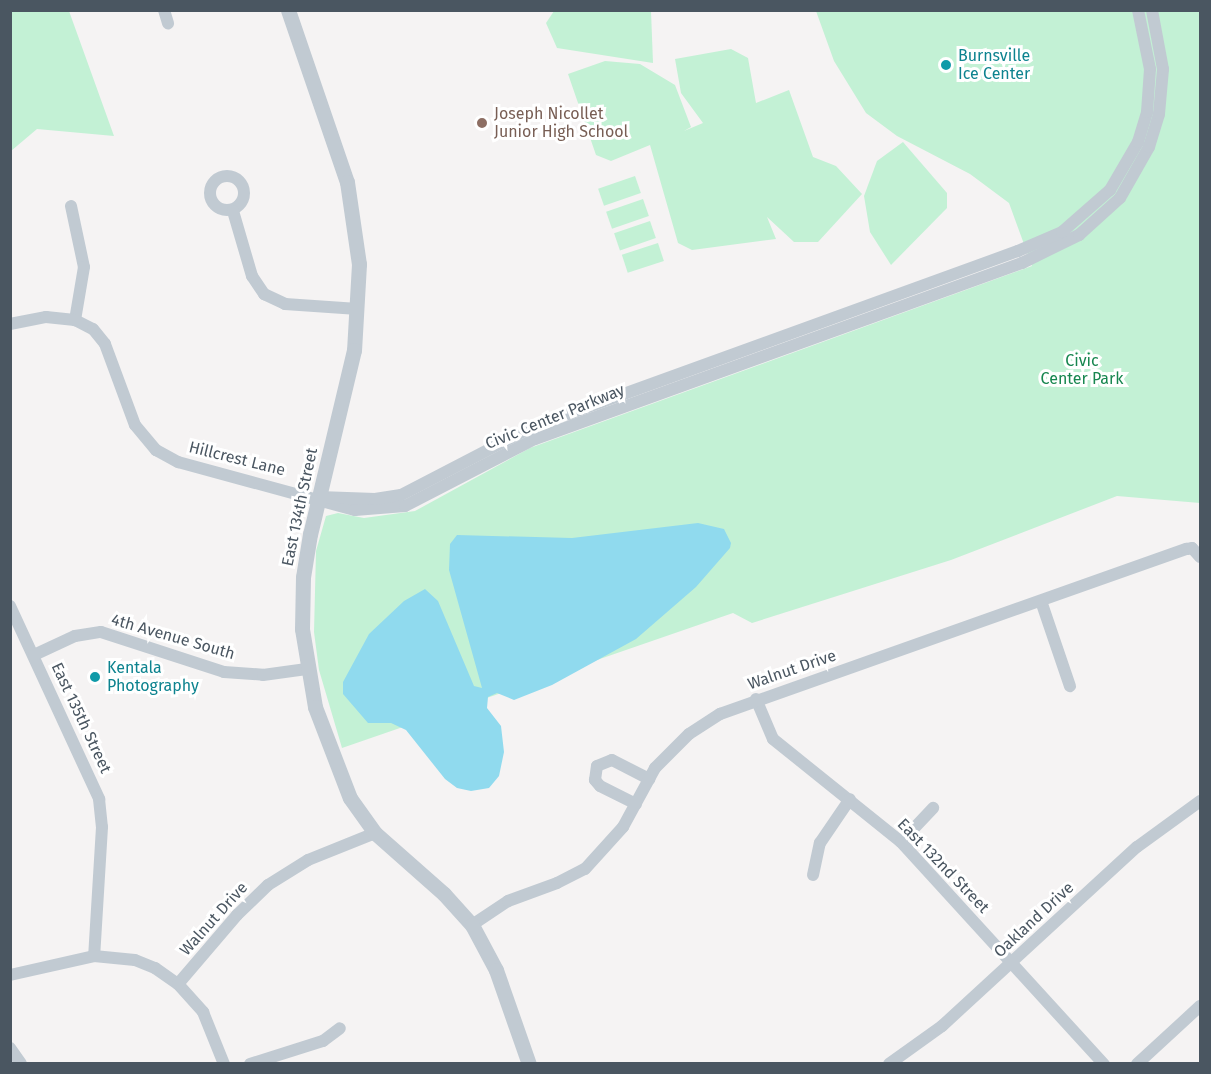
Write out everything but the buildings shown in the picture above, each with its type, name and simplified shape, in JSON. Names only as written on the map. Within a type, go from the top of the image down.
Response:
[{"type":"street","points":[[164,10],[168,23]]},
{"type":"street","name":"East 134th Street","points":[[288,10],[348,188],[358,249],[358,309],[351,366],[318,497],[302,600],[307,669],[330,753],[350,798],[375,833],[444,894],[472,925],[496,970],[529,1064]]},
{"type":"street","name":"Civic Center Parkway","points":[[318,497],[375,499],[401,495],[530,428],[1018,252],[1062,232],[1110,190],[1138,142],[1150,77],[1147,39],[1138,10]]},
{"type":"street","name":"Civic Center Parkway","points":[[318,497],[355,510],[405,506],[535,439],[1022,263],[1068,242],[1120,198],[1149,147],[1160,107],[1163,69],[1152,10]]},
{"type":"street","points":[[71,206],[84,267],[75,320]]},
{"type":"street","points":[[233,212],[252,276],[264,294],[285,304],[358,309]]},
{"type":"street","name":"Hillcrest Lane","points":[[10,324],[46,317],[75,320],[93,329],[105,344],[135,425],[156,450],[178,462],[318,497]]},
{"type":"street","name":"Walnut Drive","points":[[472,925],[508,901],[557,883],[585,869],[606,850],[636,804],[649,779],[689,734],[720,714],[756,699],[1041,601],[1196,553]]},
{"type":"street","points":[[1041,601],[1070,686]]},
{"type":"street","name":"East 135th Street","points":[[10,606],[99,800],[102,827],[94,956]]},
{"type":"street","name":"4th Avenue South","points":[[34,655],[75,636],[101,632],[224,672],[263,675],[307,669]]},
{"type":"street","name":"East 132nd Street","points":[[756,699],[773,739],[850,799],[901,843],[1104,1064]]},
{"type":"street","points":[[636,804],[600,786],[596,780],[597,766],[612,760],[649,779]]},
{"type":"street","points":[[813,875],[820,843],[850,799]]},
{"type":"street","name":"Oakland Drive","points":[[889,1064],[942,1026],[1137,847],[1200,801]]},
{"type":"street","points":[[901,843],[933,808]]},
{"type":"street","name":"Walnut Drive","points":[[178,984],[237,915],[268,885],[308,860],[375,833]]},
{"type":"street","points":[[10,975],[94,956],[135,960],[178,984],[203,1012],[224,1064]]},
{"type":"street","points":[[1137,1064],[1200,1006]]},
{"type":"street","points":[[250,1064],[323,1041],[340,1028]]},
{"type":"street","points":[[10,1048],[21,1064]]},
{"type":"green space","points":[[11,10],[69,11],[114,136],[37,129],[11,151]]},
{"type":"green space","points":[[554,11],[651,11],[653,63],[557,48],[546,23]]},
{"type":"green space","name":"Civic Center Park","points":[[816,11],[1200,11],[1200,503],[1117,496],[951,560],[752,623],[733,613],[342,748],[319,670],[314,632],[316,551],[326,516],[338,513],[364,518],[415,511],[530,448],[1032,266],[1009,203],[970,174],[897,136],[866,113],[834,61]]},
{"type":"green space","points":[[731,49],[748,58],[756,103],[789,90],[813,157],[836,166],[862,194],[818,242],[794,242],[767,217],[776,239],[692,250],[678,243],[650,145],[611,161],[596,155],[568,74],[605,61],[640,64],[675,85],[691,127],[684,131],[703,123],[681,93],[675,59]]},
{"type":"green space","points":[[903,142],[947,193],[947,208],[891,265],[870,232],[864,196],[877,161]]},
{"type":"green space","points":[[635,176],[641,193],[604,206],[598,189]]},
{"type":"green space","points":[[643,199],[649,216],[612,229],[606,212]]},
{"type":"green space","points":[[650,221],[656,238],[620,250],[614,233]]},
{"type":"green space","points":[[658,243],[664,261],[628,273],[622,255]]},
{"type":"water","points":[[698,523],[724,529],[731,543],[730,548],[696,587],[636,639],[552,685],[514,700],[497,693],[488,697],[487,708],[501,726],[504,752],[499,776],[489,788],[471,791],[457,788],[445,779],[406,730],[391,723],[368,723],[343,694],[343,682],[369,634],[404,601],[425,589],[438,601],[474,686],[482,688],[449,570],[450,544],[457,535],[572,538]]},
{"type":"place","name":"Burnsville Ice Center","points":[[946,65]]},
{"type":"place","name":"Joseph Nicollet Junior High School","points":[[482,123]]},
{"type":"place","name":"Kentala Photography","points":[[95,677]]}]
